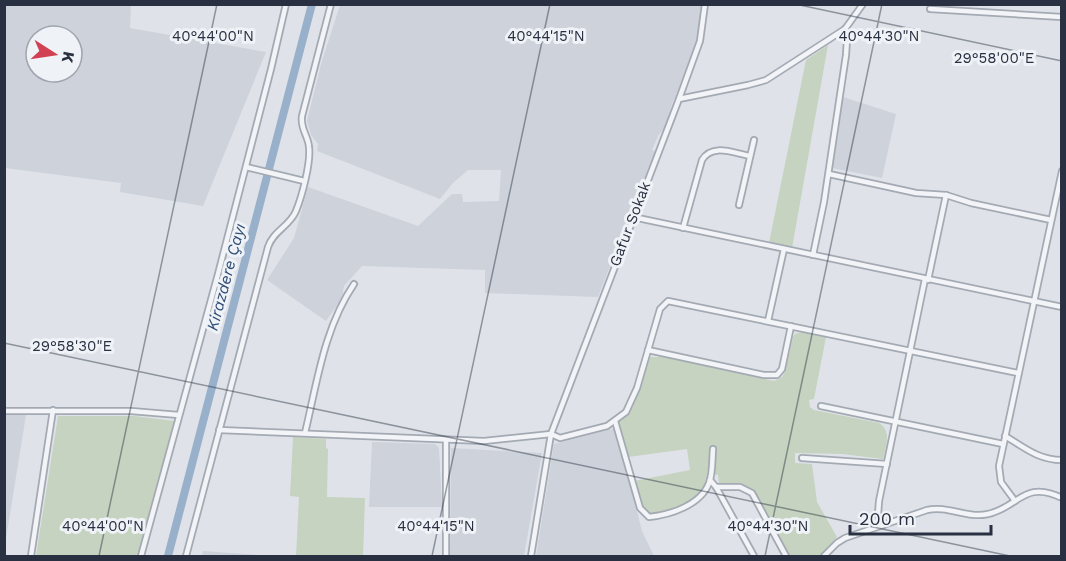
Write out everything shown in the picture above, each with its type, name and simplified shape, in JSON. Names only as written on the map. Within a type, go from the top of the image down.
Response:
[{"type":"street","points":[[141,556],[249,168],[286,4]]},
{"type":"street","points":[[186,556],[268,247],[273,236],[292,218],[310,152],[301,122],[331,4]]},
{"type":"street","name":"Gafur Sokak","points":[[531,556],[551,434],[700,41],[705,4]]},
{"type":"street","points":[[679,99],[738,88],[765,80],[845,29],[863,4]]},
{"type":"street","points":[[930,9],[1062,17]]},
{"type":"street","points":[[813,255],[829,174],[847,46],[845,29]]},
{"type":"street","points":[[739,205],[754,140]]},
{"type":"street","points":[[683,228],[706,153],[719,150],[750,156]]},
{"type":"street","points":[[249,168],[301,181]]},
{"type":"street","points":[[829,174],[916,193],[946,195],[971,203],[1051,220]]},
{"type":"street","points":[[1014,501],[1000,478],[999,466],[1061,174]]},
{"type":"street","points":[[884,525],[879,519],[878,509],[886,464],[946,195]]},
{"type":"street","points":[[633,217],[1062,307]]},
{"type":"street","points":[[768,321],[784,249]]},
{"type":"street","points":[[304,433],[331,328],[354,284]]},
{"type":"street","points":[[219,430],[484,441],[551,434],[560,438],[607,426],[626,412],[632,402],[660,309],[668,301],[1018,373]]},
{"type":"street","points":[[648,350],[764,375],[777,375],[782,369],[791,326]]},
{"type":"street","points":[[821,406],[1003,444]]},
{"type":"street","points":[[31,556],[53,410]]},
{"type":"street","points":[[4,411],[155,412],[179,415]]},
{"type":"street","points":[[615,421],[640,508],[646,516],[657,516],[689,504],[703,493],[710,480],[713,449]]},
{"type":"street","points":[[1005,436],[1031,453],[1047,459],[1062,460]]},
{"type":"street","points":[[446,440],[446,556]]},
{"type":"street","points":[[802,458],[886,464]]},
{"type":"street","points":[[710,480],[754,556]]},
{"type":"street","points":[[716,487],[740,487],[752,493],[786,556]]},
{"type":"street","points":[[824,556],[845,538],[937,508],[969,515],[988,514],[1024,495],[1035,492],[1048,493],[1062,498]]},
{"type":"shaded area","points":[[5,4],[131,5],[130,28],[266,52],[203,206],[120,192],[121,183],[5,168]]},
{"type":"shaded area","points":[[340,5],[701,5],[696,49],[672,104],[666,125],[652,150],[655,151],[598,297],[485,293],[485,270],[362,266],[344,286],[342,298],[326,321],[267,280],[294,238],[308,187],[418,226],[452,194],[462,194],[463,202],[499,201],[501,170],[468,170],[440,199],[317,151],[318,144],[311,135],[307,121],[321,64]]},
{"type":"shaded area","points":[[843,97],[896,114],[882,178],[832,168]]},
{"type":"shaded area","points":[[26,415],[5,545],[4,416]]},
{"type":"shaded area","points":[[616,428],[642,531],[654,556],[536,556],[554,444]]},
{"type":"shaded area","points":[[372,442],[435,444],[439,448],[442,507],[369,507]]},
{"type":"shaded area","points":[[451,448],[542,453],[524,556],[450,556]]},
{"type":"shaded area","points":[[203,551],[272,556],[202,556]]},
{"type":"green space","points":[[828,45],[792,248],[769,243],[806,60]]},
{"type":"green space","points":[[802,332],[826,337],[814,399],[809,400],[810,407],[814,410],[879,423],[887,434],[883,459],[842,454],[795,453],[795,463],[812,464],[817,502],[837,537],[820,556],[789,556],[774,533],[757,495],[749,488],[719,483],[718,475],[714,474],[716,446],[711,446],[707,476],[700,493],[684,505],[656,516],[643,512],[634,481],[690,470],[687,449],[628,457],[619,422],[633,407],[650,357],[665,357],[774,381],[782,377],[785,372],[793,337]]},
{"type":"green space","points":[[58,416],[134,416],[174,421],[139,556],[36,556]]},
{"type":"green space","points":[[293,437],[326,439],[328,449],[327,497],[365,498],[363,556],[296,556],[299,497],[290,496]]},
{"type":"waterway","name":"Kirazdere Çayı","points":[[168,556],[312,4]]}]
